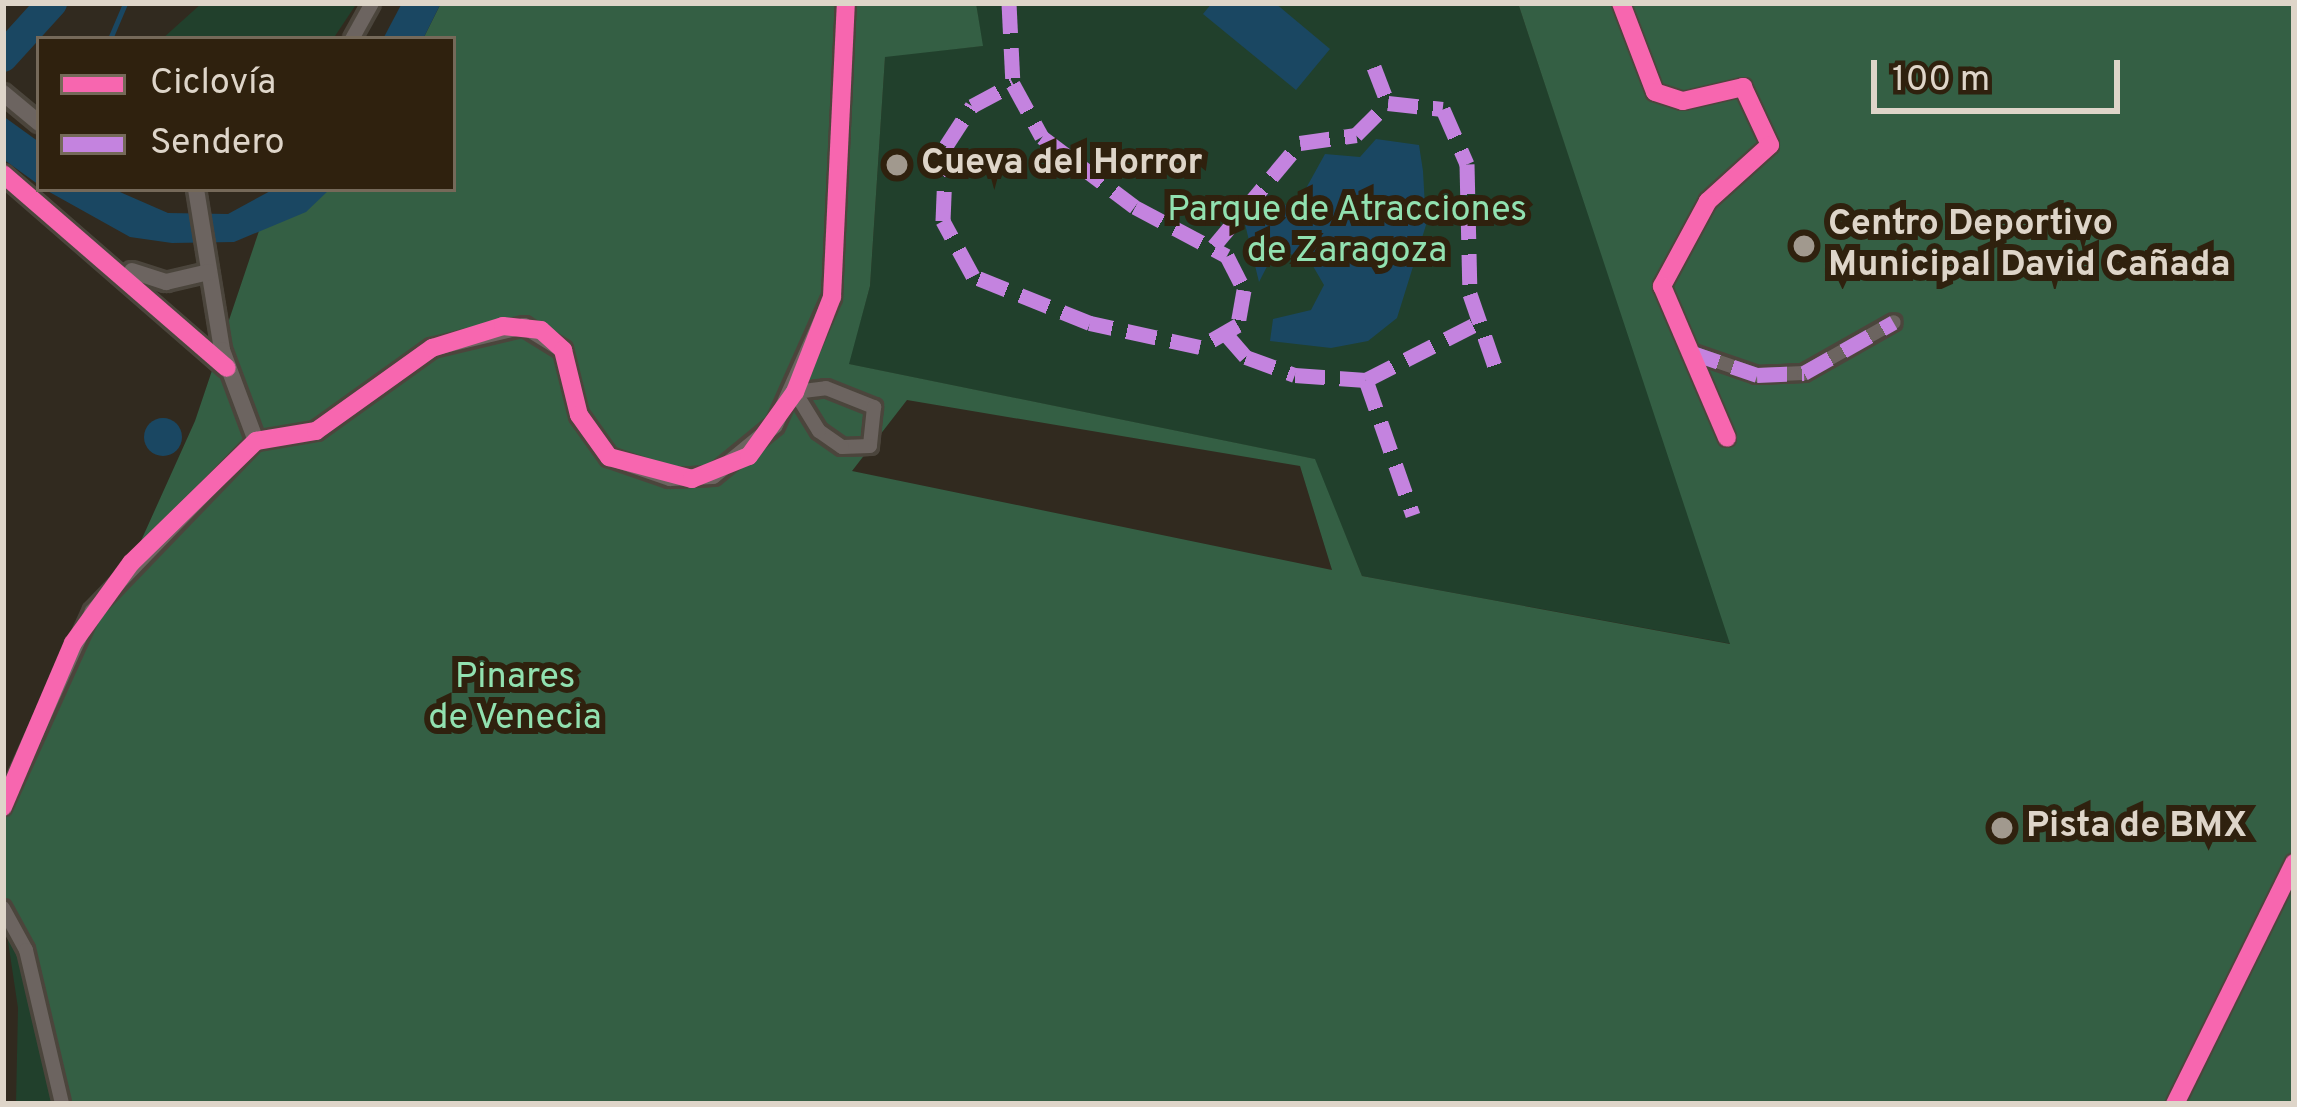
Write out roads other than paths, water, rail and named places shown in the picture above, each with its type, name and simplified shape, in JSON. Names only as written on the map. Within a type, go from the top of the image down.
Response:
[{"type":"street","points":[[354,36],[372,3]]},
{"type":"street","points":[[3,807],[92,611],[256,442],[316,430],[416,356],[503,326],[554,338],[587,433],[649,474],[692,479],[733,467],[794,392],[809,359],[840,229],[846,3]]},
{"type":"street","points":[[1621,3],[1655,92],[1683,101],[1743,87],[1770,145],[1708,201],[1671,256],[1662,286],[1727,438]]},
{"type":"street","points":[[3,93],[36,120]]},
{"type":"street","points":[[3,174],[115,262],[227,368]]},
{"type":"street","points":[[197,195],[227,368],[256,442]]},
{"type":"street","points":[[115,262],[166,282],[208,263]]},
{"type":"street","points":[[1690,352],[1757,375],[1804,373],[1894,322]]},
{"type":"street","points":[[809,359],[826,388]]},
{"type":"street","points":[[826,388],[874,406],[870,446],[829,440],[794,392],[826,388]]},
{"type":"street","points":[[2175,1104],[2294,863]]},
{"type":"street","points":[[3,908],[26,950],[62,1104]]},
{"type":"water","points":[[402,3],[441,3],[424,36],[385,36]]},
{"type":"water","points":[[1212,3],[1275,3],[1330,49],[1296,90],[1203,14]]},
{"type":"water","points":[[3,116],[36,140],[36,183],[3,159]]},
{"type":"water","points":[[1376,139],[1419,145],[1423,171],[1426,225],[1397,318],[1368,341],[1331,348],[1270,341],[1273,319],[1311,310],[1324,285],[1310,261],[1276,249],[1259,282],[1245,224],[1268,195],[1294,210],[1325,154],[1360,157]]},
{"type":"water","points":[[49,192],[120,192],[168,213],[228,214],[268,192],[327,192],[306,212],[234,242],[172,243],[130,237]]},
{"type":"water","points":[[163,418],[177,423],[182,437],[177,451],[163,456],[149,451],[144,437],[149,423]]},
{"type":"waterway","points":[[3,57],[52,3]]},
{"type":"waterway","points":[[111,36],[125,3]]},
{"type":"place","name":"Cueva del Horror","points":[[897,165]]},
{"type":"place","name":"Centro Deportivo Municipal David Cañada","points":[[1804,246]]},
{"type":"place","name":"Pista de BMX","points":[[2002,828]]},
{"type":"park label","name":"Parque de Atracciones de Zaragoza","points":[[1347,232]]},
{"type":"park label","name":"Pinares de Venecia","points":[[515,698]]}]
